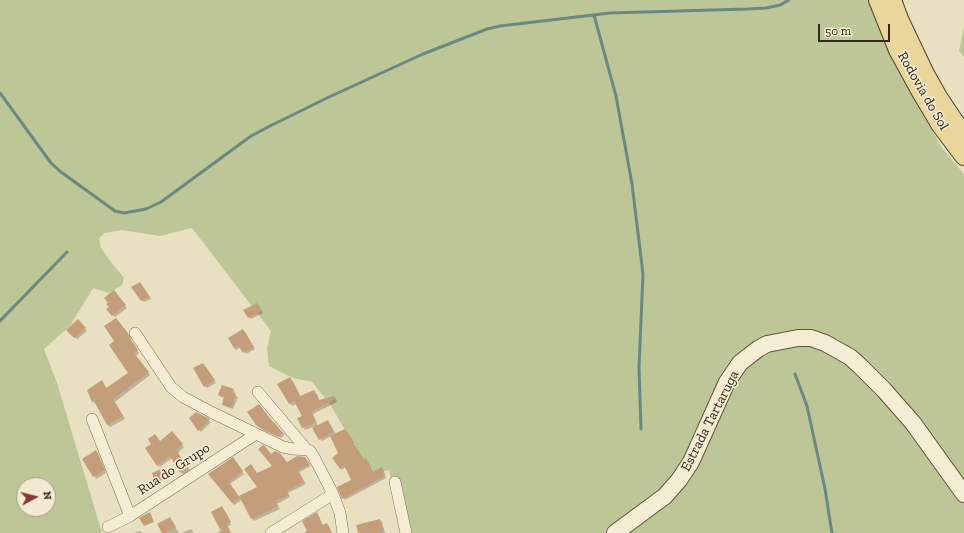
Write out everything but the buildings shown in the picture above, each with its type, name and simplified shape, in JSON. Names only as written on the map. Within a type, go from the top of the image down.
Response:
[{"type":"main road","name":"Rodovia do Sol","points":[[878,0],[898,50],[921,92],[940,124],[964,156]]},
{"type":"main road","name":"Rodovia do Sol","points":[[892,0],[899,19],[925,74],[938,97],[964,133]]},
{"type":"street","points":[[135,333],[171,387],[183,397],[283,447],[307,450]]},
{"type":"street","name":"Estrada Tartaruga","points":[[615,533],[665,496],[679,480],[691,462],[718,402],[740,363],[758,348],[767,344],[798,338],[811,338],[825,343],[850,357],[860,366],[884,390],[913,423],[964,494]]},
{"type":"street","points":[[258,392],[314,457],[333,494],[340,513],[343,533]]},
{"type":"street","points":[[92,419],[130,516]]},
{"type":"street","name":"Rua do Grupo","points":[[108,527],[130,516],[256,434]]},
{"type":"street","points":[[395,482],[406,533]]},
{"type":"street","points":[[271,533],[333,494]]},
{"type":"green space","points":[[0,0],[869,0],[874,17],[897,68],[942,148],[964,174],[964,533],[401,533],[389,470],[371,475],[330,404],[312,382],[293,378],[269,366],[267,348],[271,331],[192,228],[160,236],[122,230],[105,233],[99,238],[101,248],[124,278],[122,285],[109,293],[93,288],[70,326],[44,349],[57,383],[102,533],[0,533]]},
{"type":"green space","points":[[964,26],[964,57],[959,51]]},
{"type":"waterway","points":[[0,93],[51,163],[115,211],[124,213],[146,209],[161,202],[251,136],[270,126],[423,54],[487,29],[500,26],[610,13],[766,8],[780,5],[789,0]]},
{"type":"waterway","points":[[594,15],[616,96],[632,184],[643,274],[639,367],[641,429]]},
{"type":"waterway","points":[[0,321],[67,252]]},
{"type":"waterway","points":[[795,374],[807,406],[825,489],[832,533]]}]
